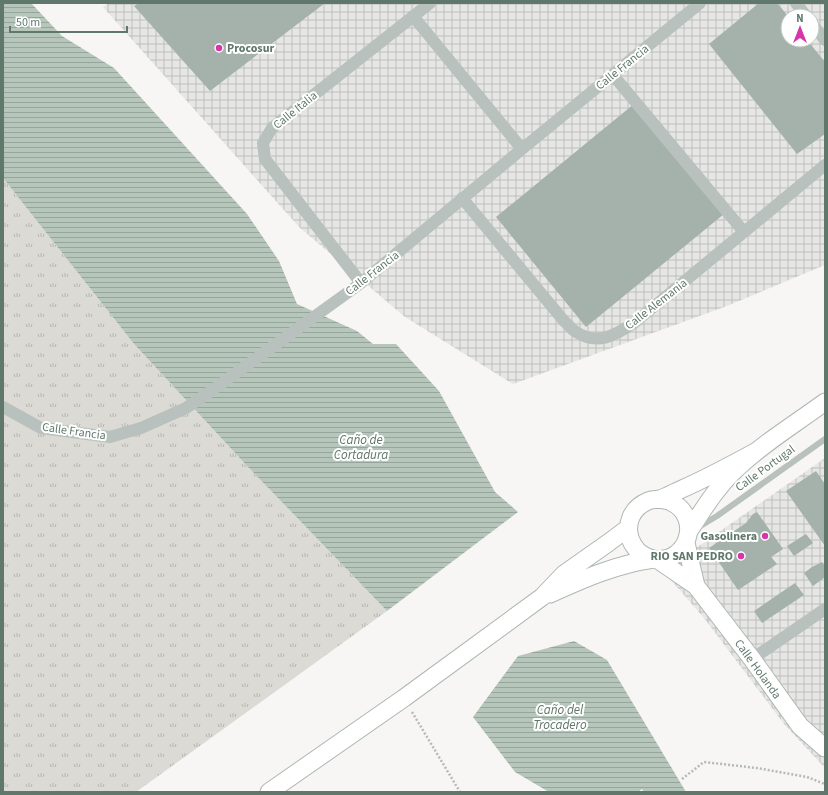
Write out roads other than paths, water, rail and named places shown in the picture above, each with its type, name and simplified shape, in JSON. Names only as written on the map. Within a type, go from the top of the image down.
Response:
[{"type":"main road","points":[[542,598],[606,570],[637,561],[670,558],[679,552],[711,497],[734,471],[755,452],[825,402]]},
{"type":"main road","points":[[696,586],[656,559],[648,558],[640,553],[633,546],[628,528],[631,518],[636,509],[648,501],[659,499],[704,480],[755,452]]},
{"type":"main road","points":[[659,499],[670,501],[680,507],[689,522],[688,536],[696,586]]},
{"type":"main road","points":[[269,792],[404,698],[542,598],[564,574],[628,528]]},
{"type":"main road","name":"Calle Holanda","points":[[696,586],[752,659],[800,726],[825,748]]},
{"type":"street","name":"Calle Italia","points":[[361,283],[265,159],[263,143],[272,128],[430,3]]},
{"type":"street","name":"Calle Francia","points":[[3,407],[41,428],[110,437],[141,428],[186,408],[361,283],[462,198],[700,3]]},
{"type":"street","points":[[413,16],[522,149]]},
{"type":"street","points":[[613,75],[744,232]]},
{"type":"street","name":"Calle Alemania","points":[[462,198],[564,321],[575,331],[588,338],[601,338],[617,334],[634,323],[825,165]]},
{"type":"street","points":[[752,659],[825,609]]},
{"type":"lane","name":"Calle Portugal","points":[[688,536],[825,439]]},
{"type":"water","name":"Caño de Cortadura","points":[[3,3],[31,3],[62,36],[114,68],[247,214],[279,261],[297,304],[357,331],[373,344],[396,344],[439,391],[495,492],[518,512],[387,611],[249,468],[134,344],[3,178]]},
{"type":"water","name":"Caño del Trocadero","points":[[574,641],[607,660],[686,792],[644,792],[642,789],[638,792],[549,792],[515,772],[473,717],[518,656]]},
{"type":"place","name":"Procosur","points":[[219,48]]},
{"type":"place","name":"Gasolinera","points":[[765,536]]},
{"type":"place","name":"RIO SAN PEDRO","points":[[741,556]]}]
